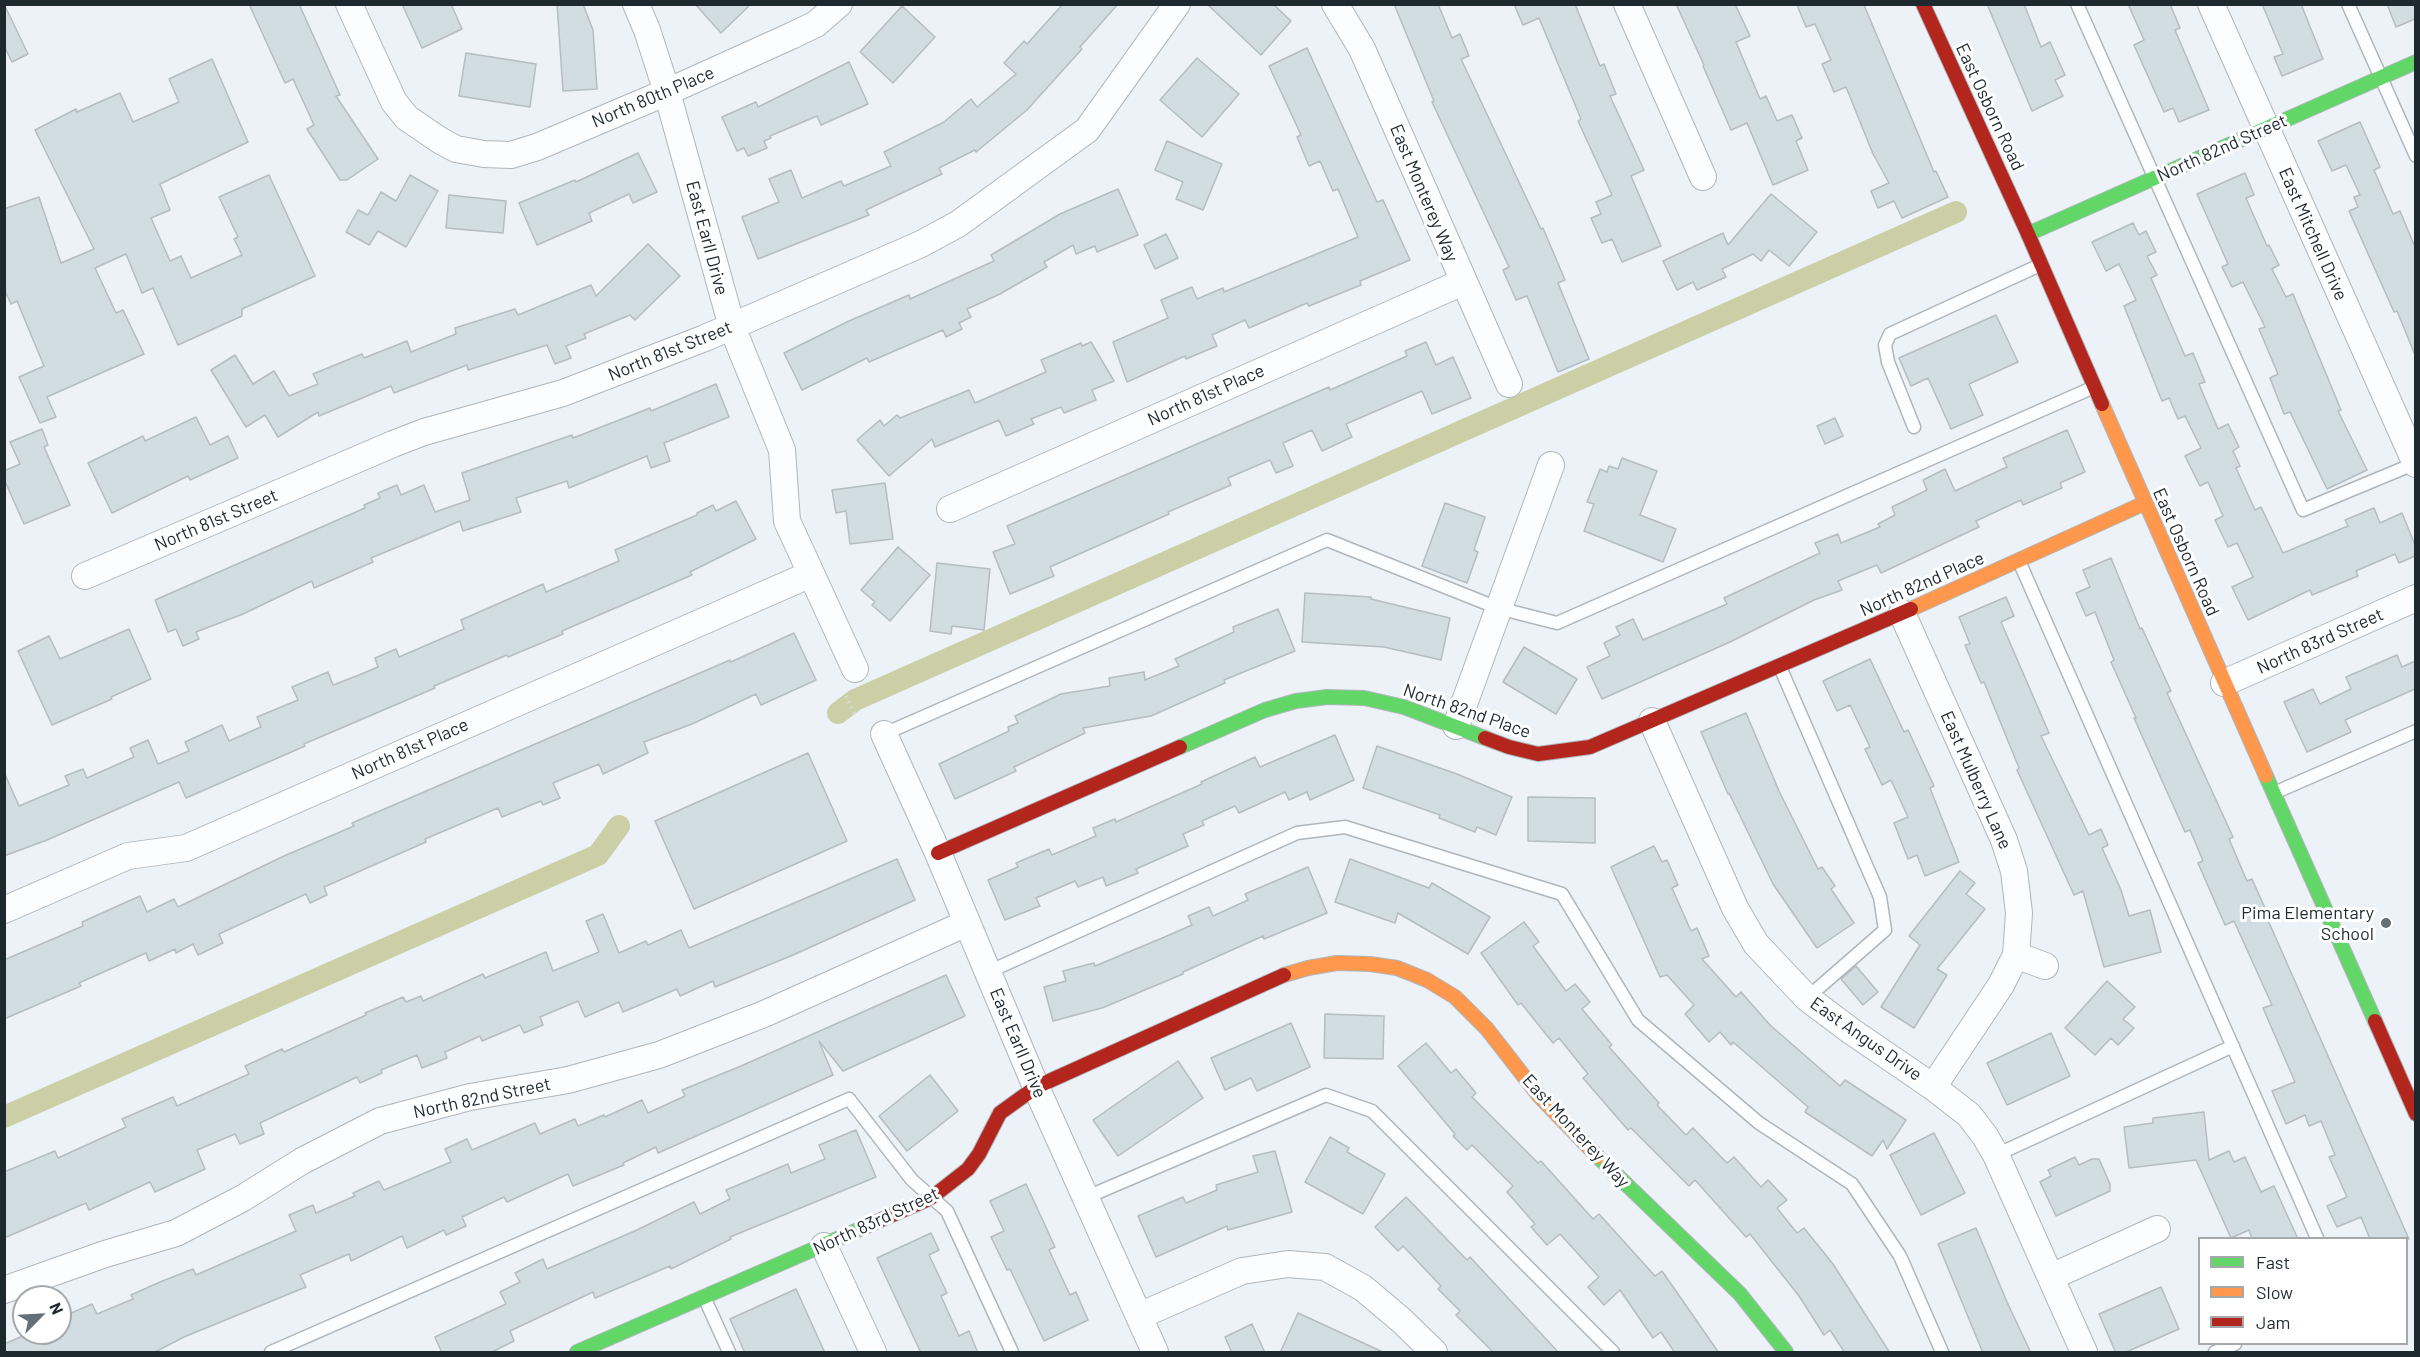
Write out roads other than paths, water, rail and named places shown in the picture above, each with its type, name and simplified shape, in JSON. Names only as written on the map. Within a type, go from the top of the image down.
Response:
[{"type":"street","name":"North 80th Place","points":[[349,4],[394,102],[407,118],[456,149],[484,154],[511,155],[537,147],[668,92],[816,24],[839,4]]},
{"type":"street","name":"East Earll Drive","points":[[636,4],[668,92],[732,327],[782,450],[787,521],[855,669]]},
{"type":"street","name":"North 81st Street","points":[[85,576],[403,440],[563,393],[732,327],[921,244],[958,224],[991,202],[1087,130],[1177,4]]},
{"type":"street","name":"East Monterey Way","points":[[1335,4],[1362,49],[1509,384]]},
{"type":"street","points":[[1627,4],[1703,177]]},
{"type":"street","name":"East Osborn Road","points":[[1923,4],[2042,264],[2415,1114]]},
{"type":"street","name":"East Mitchell Drive","points":[[2211,4],[2415,464]]},
{"type":"street","name":"North 82nd Street","points":[[2028,234],[2415,62]]},
{"type":"street","name":"North 81st Place","points":[[950,508],[1463,282]]},
{"type":"street","points":[[1456,726],[1551,465]]},
{"type":"street","name":"North 82nd Place","points":[[938,853],[1264,710],[1296,701],[1328,697],[1364,698],[1404,707],[1509,747],[1538,754],[1590,747],[1902,613],[2145,503]]},
{"type":"street","name":"North 81st Place","points":[[4,910],[128,856],[186,848],[811,574]]},
{"type":"street","name":"North 83rd Street","points":[[2224,683],[2415,598]]},
{"type":"street","name":"East Mulberry Lane","points":[[1902,613],[2004,840],[2014,871],[2019,914],[2016,955],[1978,1022],[1933,1087]]},
{"type":"street","name":"East Angus Drive","points":[[1652,720],[1735,908],[1756,944],[1807,998],[1969,1115],[1996,1155],[2084,1353]]},
{"type":"street","name":"East Earll Drive","points":[[884,734],[938,853],[1036,1087],[1155,1353]]},
{"type":"street","name":"North 82nd Street","points":[[4,1290],[105,1254],[176,1233],[243,1198],[302,1161],[380,1121],[470,1097],[568,1080],[659,1055],[764,1014],[967,923]]},
{"type":"street","points":[[2016,955],[2045,966]]},
{"type":"street","name":"East Monterey Way","points":[[1337,963],[1397,968],[1427,980],[1455,997],[1487,1029],[1540,1097],[1589,1149],[1740,1294],[1786,1353]]},
{"type":"street","name":"North 83rd Street","points":[[577,1353],[610,1336],[824,1246],[931,1198],[968,1169],[979,1154],[1000,1113],[1036,1087],[1279,976],[1337,963]]},
{"type":"street","points":[[2051,1277],[2157,1229]]},
{"type":"street","points":[[824,1246],[873,1353]]},
{"type":"street","points":[[1139,1316],[1242,1271],[1288,1264],[1325,1268],[1363,1288],[1401,1320],[1434,1353]]},
{"type":"lane","points":[[2077,4],[2303,510],[2415,464]]},
{"type":"lane","points":[[2348,4],[2415,156]]},
{"type":"lane","points":[[1914,427],[1888,362],[1885,345],[1890,334],[2042,264]]},
{"type":"lane","points":[[884,734],[1327,540],[1498,608],[1557,623],[2095,387]]},
{"type":"lane","points":[[2018,560],[2316,1237]]},
{"type":"lane","points":[[1779,666],[1880,897],[1885,930],[1807,998]]},
{"type":"lane","points":[[2273,794],[2415,730]]},
{"type":"lane","points":[[988,972],[1297,832],[1345,827],[1562,894],[1638,1020],[1759,1122],[1852,1184],[1900,1256],[1942,1353]]},
{"type":"lane","points":[[1996,1155],[2233,1046]]},
{"type":"lane","points":[[1087,1197],[1326,1095],[1372,1112],[1613,1353]]},
{"type":"lane","points":[[271,1353],[849,1099],[912,1180],[947,1211],[1012,1353]]},
{"type":"lane","points":[[704,1297],[729,1353]]},
{"type":"lane","points":[[2215,1353],[2233,1345]]},
{"type":"waterway","points":[[838,713],[855,700],[1956,212]]},
{"type":"waterway","points":[[4,1117],[598,855],[619,826]]},
{"type":"place","name":"Pima Elementary School","points":[[2386,923]]}]
